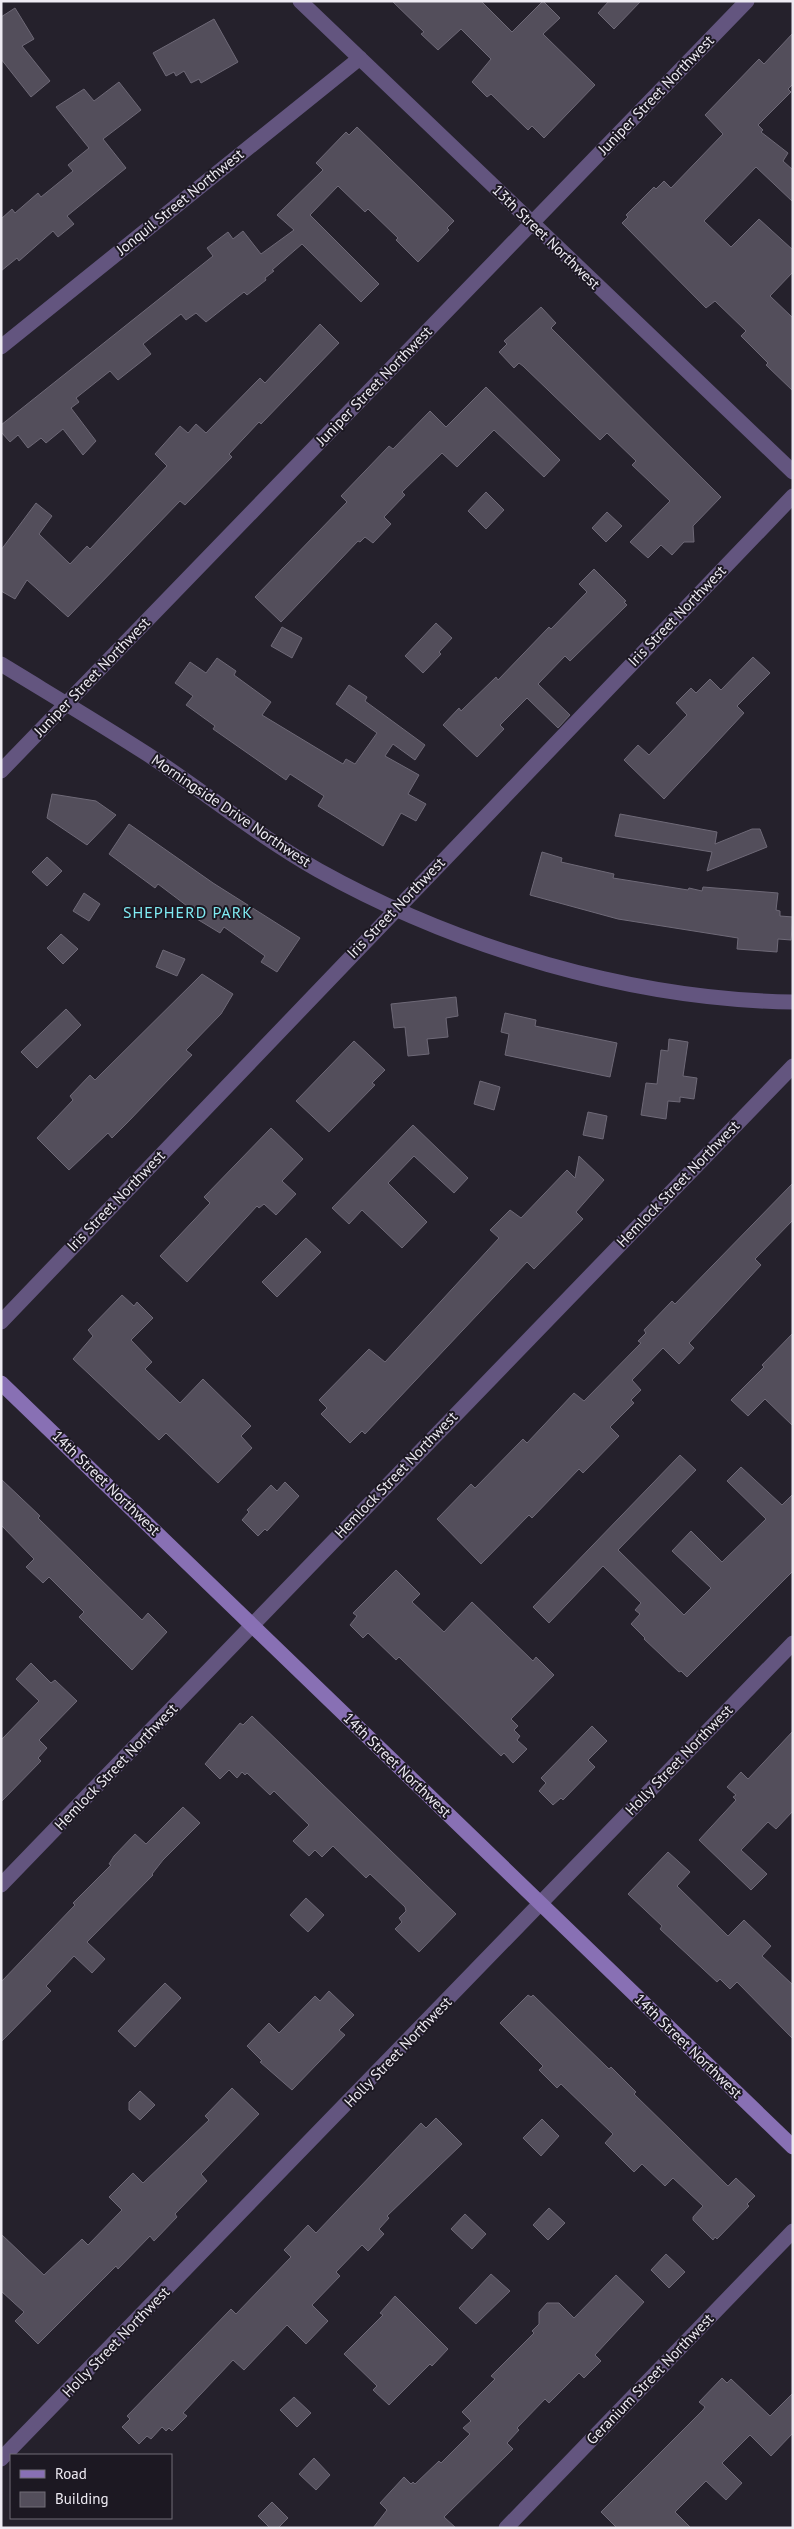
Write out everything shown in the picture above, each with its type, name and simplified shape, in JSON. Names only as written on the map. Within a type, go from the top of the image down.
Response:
[{"type":"street","name":"13th Street Northwest","points":[[300,1],[793,472]]},
{"type":"street","name":"Juniper Street Northwest","points":[[1,771],[747,1]]},
{"type":"street","name":"Jonquil Street Northwest","points":[[1,347],[360,58]]},
{"type":"street","name":"Iris Street Northwest","points":[[1,1322],[793,496]]},
{"type":"street","name":"Morningside Drive Northwest","points":[[1,664],[147,754],[285,850],[395,910],[522,956],[602,977],[698,994],[793,1002]]},
{"type":"street","name":"Hemlock Street Northwest","points":[[1,1885],[793,1066]]},
{"type":"street","name":"14th Street Northwest","points":[[1,1382],[793,2147]]},
{"type":"street","name":"Holly Street Northwest","points":[[1,2459],[793,1643]]},
{"type":"street","name":"Geranium Street Northwest","points":[[506,2528],[793,2231]]},
{"type":"building","points":[[392,1],[481,1],[512,32],[543,1],[560,18],[543,34],[595,85],[544,138],[532,126],[528,130],[491,94],[487,97],[472,82],[491,59],[461,29],[438,50],[421,34],[424,32]]},
{"type":"building","points":[[609,1],[641,1],[614,29],[598,13]]},
{"type":"building","points":[[15,8],[34,39],[22,46],[50,81],[31,97],[1,59],[1,17]]},
{"type":"building","points":[[214,19],[238,62],[201,83],[199,79],[191,83],[184,71],[176,76],[174,72],[166,76],[153,53]]},
{"type":"building","points":[[793,33],[793,84],[788,89],[791,92],[758,125],[763,130],[761,132],[788,153],[783,161],[793,170],[793,202],[756,167],[704,221],[731,247],[759,219],[793,250],[793,272],[770,296],[793,318],[793,391],[766,365],[768,363],[741,336],[746,331],[715,301],[706,308],[622,223],[628,217],[626,215],[654,187],[656,189],[664,181],[671,188],[723,134],[705,115],[759,59],[764,64]]},
{"type":"building","points":[[119,82],[141,110],[103,139],[126,168],[67,216],[74,224],[58,237],[53,231],[19,261],[17,258],[1,271],[1,219],[12,209],[15,213],[38,193],[41,197],[73,171],[68,165],[89,148],[56,107],[84,89],[94,101]]},
{"type":"building","points":[[357,127],[454,221],[447,228],[449,230],[418,262],[396,240],[398,238],[368,209],[365,212],[338,186],[310,215],[379,284],[361,302],[302,244],[272,270],[274,271],[265,278],[266,280],[247,295],[244,292],[206,322],[196,313],[186,320],[181,314],[143,344],[151,354],[118,380],[110,371],[76,398],[79,402],[71,408],[96,441],[83,455],[63,429],[46,443],[41,438],[28,448],[18,435],[10,442],[1,432],[1,425],[213,256],[207,248],[228,232],[233,239],[243,231],[261,254],[294,230],[277,215],[323,170],[316,163],[346,132],[349,135]]},
{"type":"building","points":[[541,307],[556,323],[551,328],[721,497],[693,526],[694,542],[684,542],[672,555],[661,545],[648,558],[630,542],[670,501],[632,465],[636,461],[607,433],[600,440],[523,366],[519,363],[514,368],[499,352],[507,344],[504,341]]},
{"type":"building","points":[[320,324],[339,343],[261,424],[259,422],[229,454],[232,457],[185,505],[180,501],[68,617],[27,580],[15,599],[1,591],[1,550],[36,503],[52,516],[39,534],[70,564],[87,546],[90,549],[167,466],[155,454],[180,426],[188,433],[196,424],[206,433],[260,378],[265,383]]},
{"type":"building","points":[[486,387],[560,460],[544,477],[494,430],[457,467],[442,453],[402,492],[405,495],[384,517],[391,524],[373,543],[365,537],[360,542],[358,541],[281,622],[255,597],[347,502],[341,496],[389,446],[393,449],[430,411],[446,427]]},
{"type":"building","points":[[486,492],[504,510],[486,529],[468,511]]},
{"type":"building","points":[[607,512],[622,526],[606,542],[592,528]]},
{"type":"building","points":[[594,569],[626,601],[624,602],[627,605],[570,661],[565,656],[538,684],[570,715],[558,728],[527,698],[500,725],[504,729],[477,757],[443,725],[459,708],[461,711],[496,677],[498,680],[549,627],[551,629],[587,592],[579,584]]},
{"type":"building","points":[[436,623],[452,638],[439,652],[441,654],[423,673],[405,656]]},
{"type":"building","points":[[282,627],[302,638],[292,658],[271,646]]},
{"type":"building","points":[[753,657],[770,673],[737,706],[744,713],[664,799],[624,760],[638,745],[649,755],[687,715],[676,703],[691,688],[696,693],[710,679],[721,690]]},
{"type":"building","points":[[217,658],[236,671],[234,675],[271,702],[262,715],[343,764],[346,759],[355,764],[377,733],[336,704],[349,685],[367,697],[365,701],[425,745],[415,760],[393,744],[385,756],[419,775],[408,794],[426,804],[416,821],[401,813],[383,846],[318,806],[324,796],[290,774],[286,780],[213,729],[215,726],[186,705],[193,696],[175,683],[190,662],[206,673]]},
{"type":"building","points":[[52,794],[96,801],[116,815],[87,845],[47,818]]},
{"type":"building","points":[[620,814],[717,832],[715,844],[752,829],[760,829],[767,847],[707,871],[712,852],[615,836]]},
{"type":"building","points":[[129,824],[213,883],[300,938],[277,972],[261,962],[265,956],[224,927],[220,933],[192,916],[195,912],[158,884],[155,888],[109,854]]},
{"type":"building","points":[[542,852],[562,858],[561,862],[614,874],[613,878],[688,890],[689,888],[702,891],[703,887],[778,893],[776,910],[780,911],[780,916],[793,917],[791,940],[778,939],[777,952],[737,949],[738,938],[618,919],[530,895]]},
{"type":"building","points":[[47,857],[62,871],[47,886],[32,872]]},
{"type":"building","points":[[84,893],[100,904],[89,921],[73,911]]},
{"type":"building","points":[[61,934],[78,949],[63,964],[47,948]]},
{"type":"building","points":[[163,950],[185,959],[177,976],[156,967]]},
{"type":"building","points":[[202,974],[233,994],[221,1014],[186,1050],[192,1055],[128,1122],[112,1138],[108,1133],[69,1170],[37,1138],[73,1100],[70,1096],[90,1075],[95,1080]]},
{"type":"building","points":[[456,997],[458,1016],[446,1018],[448,1037],[427,1039],[429,1054],[408,1056],[405,1027],[394,1028],[391,1004]]},
{"type":"building","points":[[66,1009],[81,1025],[37,1068],[21,1052]]},
{"type":"building","points":[[505,1013],[536,1020],[535,1026],[617,1043],[610,1077],[505,1055],[509,1034],[501,1032]]},
{"type":"building","points":[[669,1039],[688,1042],[683,1076],[697,1078],[694,1099],[680,1097],[680,1102],[668,1101],[666,1119],[641,1115],[646,1083],[657,1084],[661,1050],[668,1051]]},
{"type":"building","points":[[354,1041],[385,1070],[372,1083],[375,1085],[329,1132],[296,1101]]},
{"type":"building","points":[[480,1081],[500,1087],[494,1110],[474,1104]]},
{"type":"building","points":[[588,1112],[607,1116],[603,1139],[583,1135]]},
{"type":"building","points":[[413,1125],[468,1178],[454,1193],[414,1156],[388,1183],[427,1222],[402,1248],[362,1210],[349,1224],[332,1208]]},
{"type":"building","points":[[271,1128],[303,1159],[282,1181],[296,1194],[276,1215],[264,1204],[259,1208],[257,1206],[187,1282],[160,1256],[210,1203],[204,1197]]},
{"type":"building","points":[[579,1156],[604,1180],[576,1212],[583,1219],[534,1269],[527,1262],[365,1434],[362,1431],[350,1443],[321,1414],[327,1408],[319,1400],[369,1349],[385,1362],[499,1238],[490,1230],[510,1210],[521,1218],[567,1170],[575,1178]]},
{"type":"building","points":[[793,1183],[793,1220],[755,1259],[761,1265],[689,1343],[694,1348],[679,1364],[663,1348],[632,1380],[641,1390],[631,1400],[634,1403],[610,1427],[619,1436],[583,1473],[579,1469],[532,1518],[529,1515],[481,1564],[437,1519],[471,1484],[475,1488],[523,1439],[527,1443],[574,1393],[584,1401],[641,1343],[638,1341],[646,1333],[644,1330],[672,1301],[675,1304]]},
{"type":"building","points":[[306,1238],[321,1252],[277,1297],[262,1282]]},
{"type":"building","points":[[122,1295],[134,1306],[137,1302],[153,1318],[131,1340],[152,1362],[145,1369],[180,1403],[203,1379],[251,1426],[241,1436],[252,1448],[218,1483],[166,1433],[159,1440],[73,1359],[93,1336],[88,1330]]},
{"type":"building","points":[[793,1333],[793,1426],[765,1399],[748,1416],[731,1400],[764,1367],[762,1365]]},
{"type":"building","points":[[680,1455],[696,1470],[618,1550],[684,1615],[711,1588],[672,1551],[691,1531],[722,1562],[766,1519],[727,1481],[741,1467],[782,1505],[793,1494],[793,1571],[687,1677],[681,1671],[679,1672],[644,1639],[631,1624],[640,1614],[635,1610],[641,1603],[603,1566],[549,1623],[533,1607]]},
{"type":"building","points":[[1,1479],[142,1620],[148,1613],[167,1632],[132,1670],[79,1617],[84,1612],[49,1577],[43,1583],[26,1567],[34,1559],[1,1525]]},
{"type":"building","points":[[285,1482],[299,1496],[267,1531],[265,1529],[258,1536],[242,1520],[249,1512],[247,1510],[271,1485],[277,1491]]},
{"type":"building","points":[[396,1570],[420,1594],[412,1602],[444,1632],[472,1602],[533,1661],[536,1657],[554,1675],[511,1719],[518,1726],[514,1730],[520,1736],[517,1740],[527,1749],[513,1763],[504,1753],[501,1756],[399,1657],[396,1660],[368,1633],[363,1638],[350,1625],[357,1616],[353,1613]]},
{"type":"building","points":[[31,1663],[51,1683],[55,1680],[77,1701],[39,1740],[47,1748],[38,1758],[41,1761],[1,1802],[1,1740],[39,1701],[16,1679]]},
{"type":"building","points":[[252,1716],[456,1914],[419,1952],[395,1929],[402,1922],[399,1918],[406,1911],[405,1907],[370,1874],[366,1878],[333,1846],[322,1857],[315,1850],[309,1856],[293,1841],[309,1825],[274,1791],[270,1795],[247,1773],[245,1775],[242,1772],[237,1778],[229,1770],[220,1779],[205,1764],[240,1723],[243,1725]]},
{"type":"building","points":[[592,1726],[607,1741],[588,1760],[595,1767],[563,1800],[561,1798],[553,1805],[539,1791],[546,1783],[541,1778]]},
{"type":"building","points":[[793,1731],[793,1811],[776,1829],[768,1822],[741,1850],[767,1874],[751,1890],[699,1840],[736,1800],[733,1797],[736,1795],[727,1787],[741,1772],[748,1779]]},
{"type":"building","points":[[183,1807],[200,1823],[163,1860],[153,1875],[87,1942],[105,1959],[92,1973],[74,1956],[46,1986],[51,1991],[1,2042],[1,1982],[75,1905],[73,1903],[111,1865],[109,1864],[114,1856],[135,1834],[146,1844]]},
{"type":"building","points":[[668,1852],[690,1872],[677,1886],[728,1936],[744,1920],[771,1946],[762,1956],[793,1985],[793,2039],[737,1982],[730,1989],[720,1979],[717,1982],[660,1929],[662,1926],[628,1894]]},
{"type":"building","points":[[306,1898],[324,1915],[308,1932],[290,1915]]},
{"type":"building","points":[[165,1983],[181,1998],[135,2047],[118,2031]]},
{"type":"building","points":[[329,1991],[354,2015],[339,2030],[345,2035],[292,2090],[260,2062],[262,2061],[247,2046],[269,2023],[279,2033],[315,1996],[320,2001]]},
{"type":"building","points":[[528,1995],[531,1997],[533,1995],[609,2069],[611,2067],[636,2092],[634,2094],[728,2186],[736,2178],[755,2196],[747,2204],[749,2206],[717,2239],[715,2237],[713,2240],[693,2220],[693,2217],[703,2206],[673,2178],[665,2186],[642,2164],[634,2172],[605,2143],[613,2134],[561,2084],[557,2088],[539,2070],[543,2066],[500,2023]]},
{"type":"building","points":[[232,2088],[259,2114],[201,2174],[207,2181],[175,2214],[177,2217],[154,2241],[150,2236],[118,2269],[116,2266],[38,2344],[15,2321],[24,2312],[1,2291],[1,2234],[44,2275],[82,2239],[88,2245],[122,2210],[109,2197],[133,2173],[143,2183],[209,2120],[205,2116]]},
{"type":"building","points":[[140,2091],[155,2105],[140,2120],[129,2110],[129,2102]]},
{"type":"building","points":[[436,2118],[462,2144],[387,2216],[389,2218],[379,2229],[384,2234],[368,2251],[362,2245],[336,2272],[340,2276],[312,2305],[328,2321],[306,2344],[287,2325],[244,2370],[233,2360],[183,2413],[187,2416],[172,2431],[169,2428],[166,2431],[162,2427],[151,2439],[147,2436],[139,2444],[122,2427],[130,2419],[127,2416],[231,2309],[236,2314],[291,2257],[284,2250],[308,2225],[316,2233],[421,2123],[426,2128]]},
{"type":"building","points":[[542,2119],[559,2136],[541,2156],[523,2138]]},
{"type":"building","points":[[549,2208],[565,2223],[548,2240],[533,2225]]},
{"type":"building","points":[[465,2214],[486,2234],[472,2249],[451,2229]]},
{"type":"building","points":[[666,2254],[685,2272],[669,2288],[651,2270]]},
{"type":"building","points":[[491,2274],[510,2291],[476,2324],[459,2308]]},
{"type":"building","points":[[616,2275],[644,2302],[595,2355],[601,2361],[584,2378],[579,2373],[549,2403],[545,2399],[517,2428],[519,2430],[507,2443],[513,2449],[444,2517],[456,2528],[373,2528],[387,2510],[380,2503],[404,2477],[411,2484],[413,2482],[415,2484],[439,2461],[441,2463],[470,2434],[463,2428],[471,2421],[462,2412],[495,2379],[491,2376],[534,2333],[532,2331],[539,2324],[539,2312],[547,2303],[559,2303],[574,2318]]},
{"type":"building","points":[[395,2296],[448,2349],[432,2366],[430,2364],[389,2405],[373,2390],[377,2386],[344,2354],[383,2315],[380,2313]]},
{"type":"building","points":[[722,2378],[727,2383],[731,2379],[770,2416],[793,2393],[793,2433],[771,2456],[750,2435],[722,2463],[742,2483],[726,2500],[706,2481],[675,2512],[691,2528],[617,2528],[601,2512],[703,2410],[705,2407],[699,2402]]},
{"type":"building","points":[[294,2397],[311,2413],[297,2427],[280,2410]]},
{"type":"building","points":[[314,2458],[330,2475],[316,2490],[299,2474]]},
{"type":"building","points":[[272,2502],[288,2518],[278,2528],[270,2528],[258,2516]]},
{"type":"district","name":"SHEPHERD PARK","points":[[188,912]]}]
